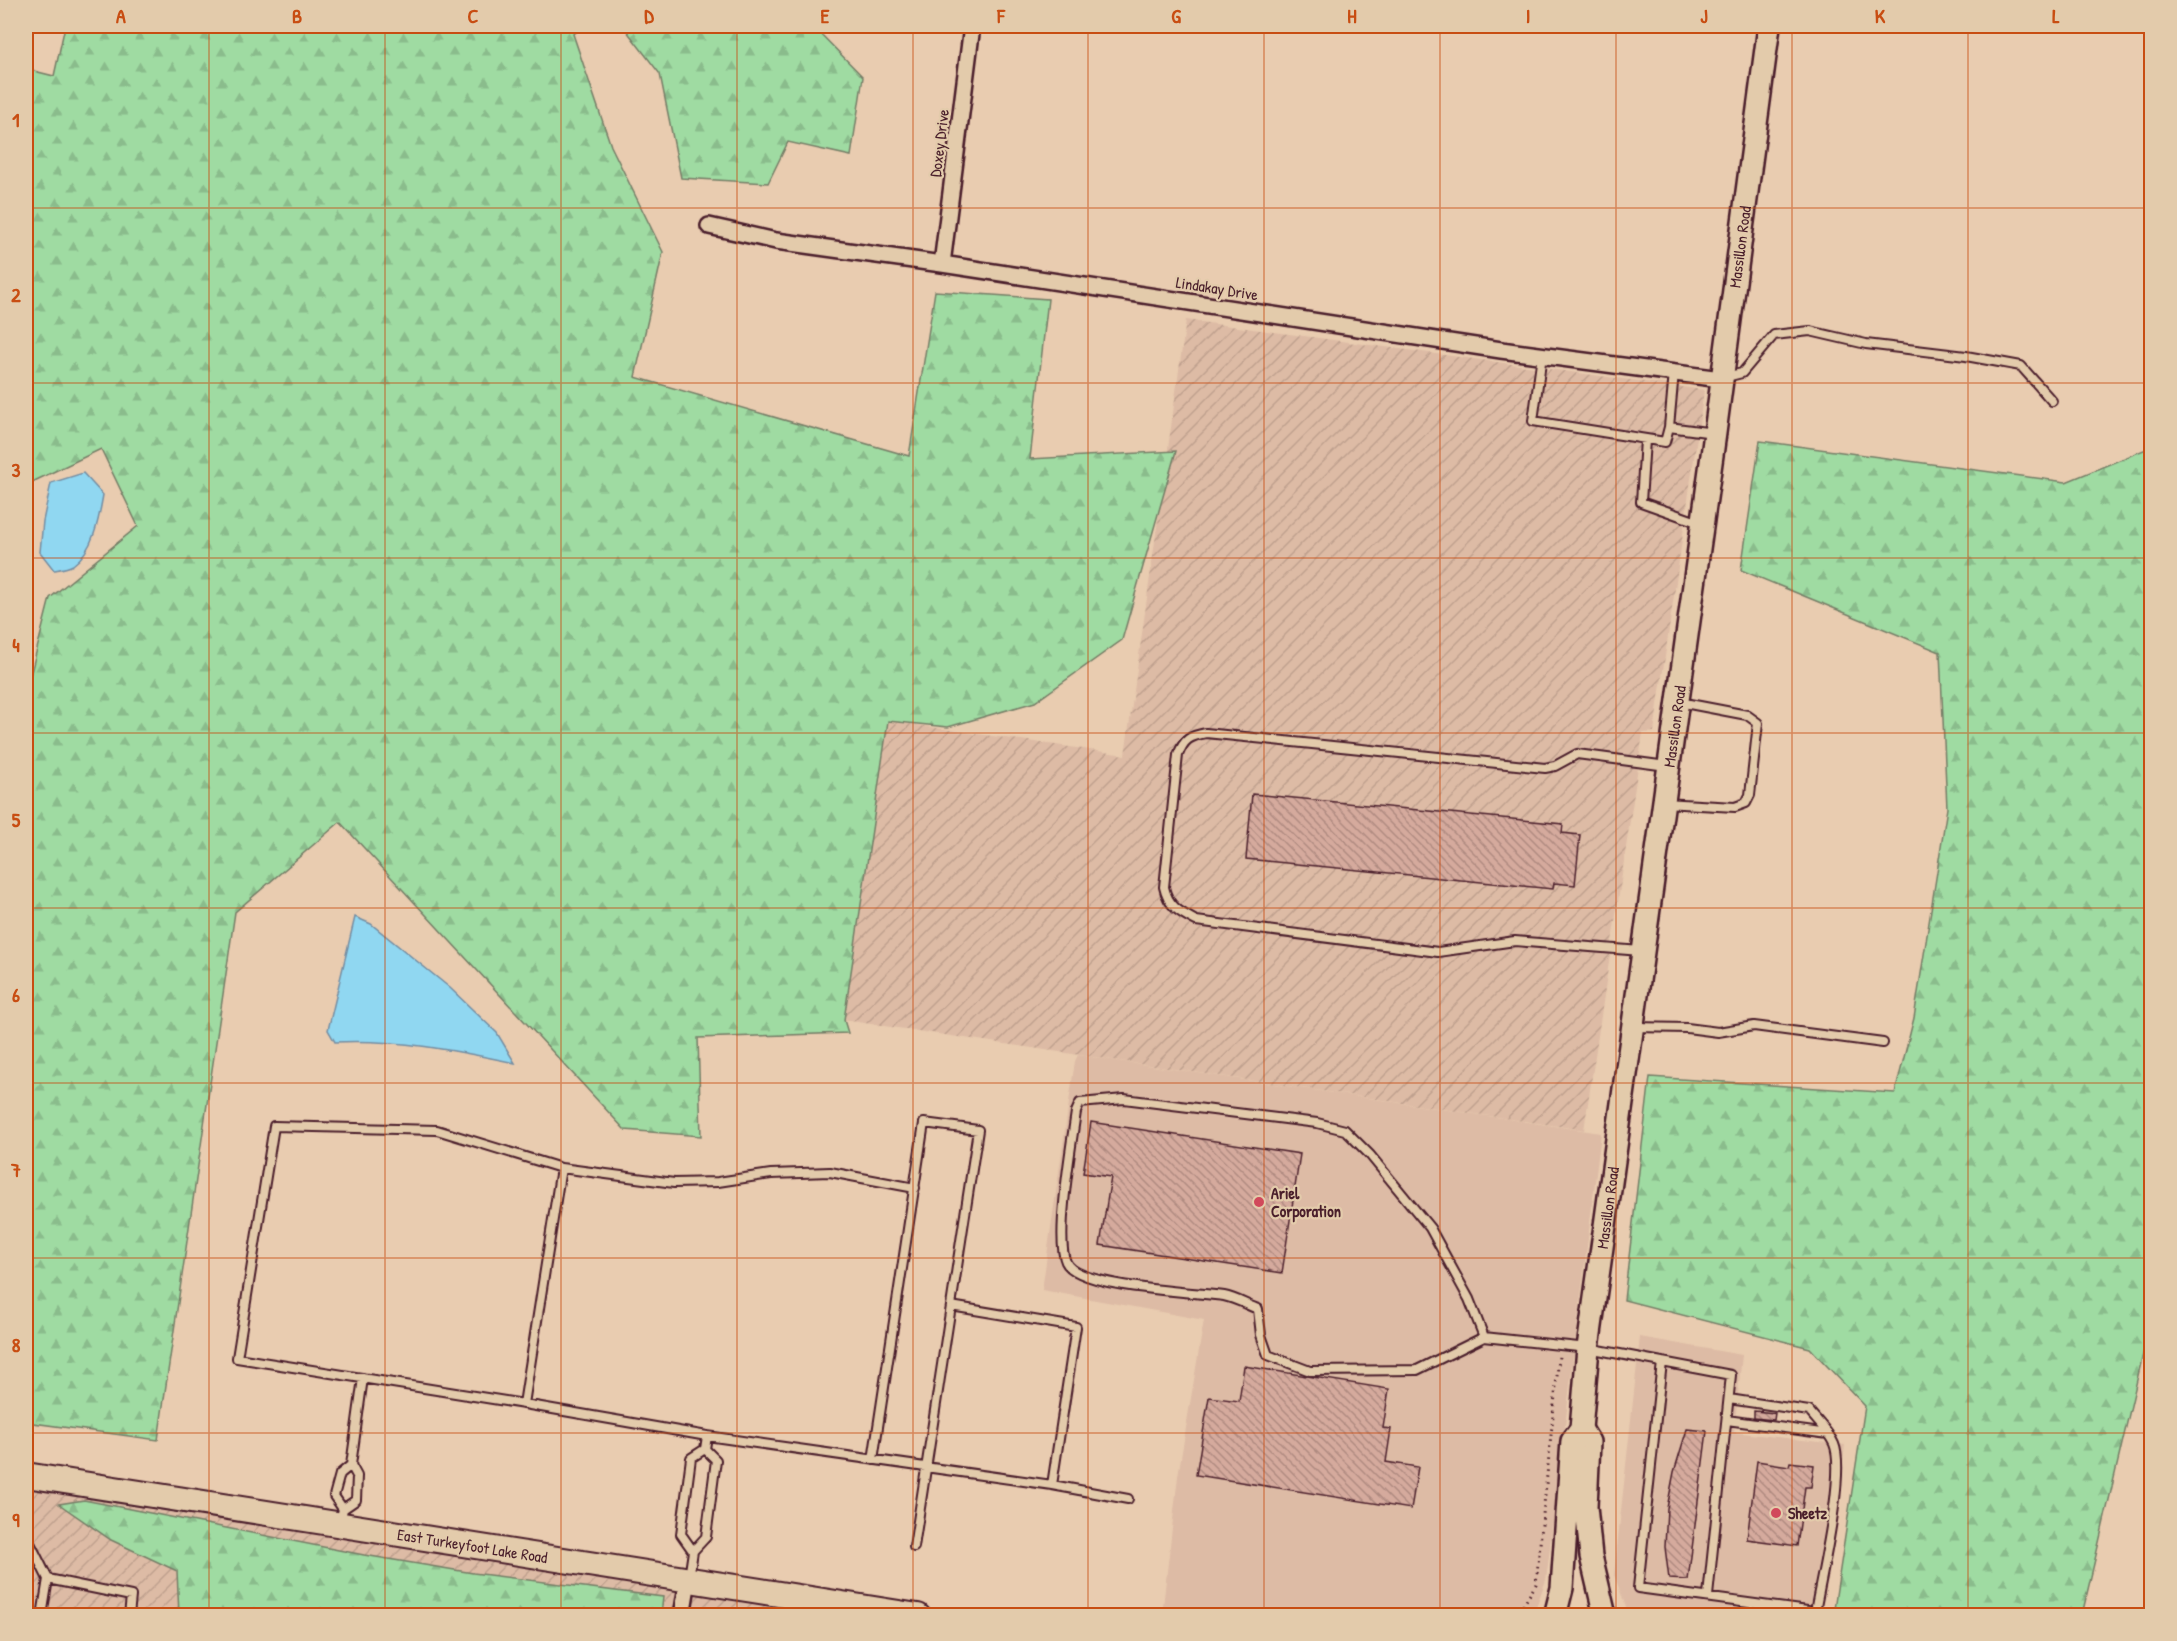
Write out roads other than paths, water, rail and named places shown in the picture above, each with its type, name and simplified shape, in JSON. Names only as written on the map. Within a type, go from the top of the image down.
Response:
[{"type":"main road","name":"Massillon Road","points":[[1555,1616],[1563,1588],[1572,1441],[1581,1429],[1588,1348],[1769,26]]},
{"type":"main road","name":"Massillon Road","points":[[1581,1429],[1589,1442],[1586,1508],[1591,1556],[1605,1616]]},
{"type":"main road","name":"East Turkeyfoot Lake Road","points":[[26,1475],[341,1517],[688,1580],[918,1616]]},
{"type":"street","name":"Doxey Drive","points":[[942,264],[972,26]]},
{"type":"street","name":"Lindakay Drive","points":[[709,226],[776,241],[1542,355],[1721,379]]},
{"type":"street","points":[[682,1616],[688,1580]]},
{"type":"lane","points":[[1721,379],[1742,373],[1774,335],[1810,331],[1866,344],[1966,356],[2022,366],[2052,401]]},
{"type":"lane","points":[[1542,355],[1533,421],[1645,440],[1665,442],[1669,427],[1674,372]]},
{"type":"lane","points":[[1669,427],[1714,433]]},
{"type":"lane","points":[[1645,440],[1641,502],[1702,524]]},
{"type":"lane","points":[[1663,803],[1735,807],[1746,803],[1750,795],[1758,723],[1747,715],[1678,702]]},
{"type":"lane","points":[[1643,951],[1515,941],[1438,952],[1196,921],[1178,911],[1167,899],[1164,886],[1178,755],[1183,741],[1193,735],[1206,733],[1545,768],[1555,766],[1577,754],[1669,766]]},
{"type":"lane","points":[[1632,1027],[1687,1028],[1718,1032],[1754,1026],[1883,1043]]},
{"type":"lane","points":[[1484,1337],[1469,1299],[1430,1228],[1370,1155],[1345,1130],[1317,1123],[1124,1099],[1080,1103],[1076,1112],[1065,1193],[1062,1247],[1066,1263],[1077,1274],[1112,1284],[1227,1297],[1258,1309],[1268,1355],[1310,1371],[1417,1370],[1484,1337],[1588,1348],[1731,1375],[1708,1596]]},
{"type":"lane","points":[[873,1460],[924,1123],[978,1130],[914,1547]]},
{"type":"lane","points":[[915,1188],[830,1172],[771,1174],[718,1182],[674,1183],[561,1168],[437,1130],[274,1126],[237,1358],[707,1436],[1052,1485],[1128,1499]]},
{"type":"lane","points":[[524,1404],[561,1168]]},
{"type":"lane","points":[[951,1306],[1076,1327],[1052,1485]]},
{"type":"lane","points":[[1662,1362],[1638,1588],[1708,1596],[1819,1614],[1838,1469],[1835,1444],[1809,1411],[1729,1400]]},
{"type":"lane","points":[[341,1517],[356,1500],[357,1476],[351,1465],[363,1378]]},
{"type":"lane","points":[[1727,1420],[1828,1434]]},
{"type":"lane","points":[[693,1551],[681,1534],[691,1458],[705,1449],[707,1436]]},
{"type":"lane","points":[[688,1580],[693,1551],[705,1537],[716,1460],[705,1449]]},
{"type":"lane","points":[[341,1517],[334,1496],[340,1474],[351,1465]]},
{"type":"lane","points":[[26,1535],[48,1580],[42,1616]]},
{"type":"lane","points":[[48,1580],[131,1596],[129,1616]]},
{"type":"water","points":[[83,473],[103,495],[97,523],[91,542],[80,559],[71,566],[54,570],[40,552],[43,521],[51,483]]},
{"type":"water","points":[[355,917],[371,924],[450,988],[497,1033],[515,1063],[403,1044],[335,1042],[328,1030]]},
{"type":"place","name":"Ariel Corporation","points":[[1259,1202]]},
{"type":"place","name":"Sheetz","points":[[1776,1513]]}]
